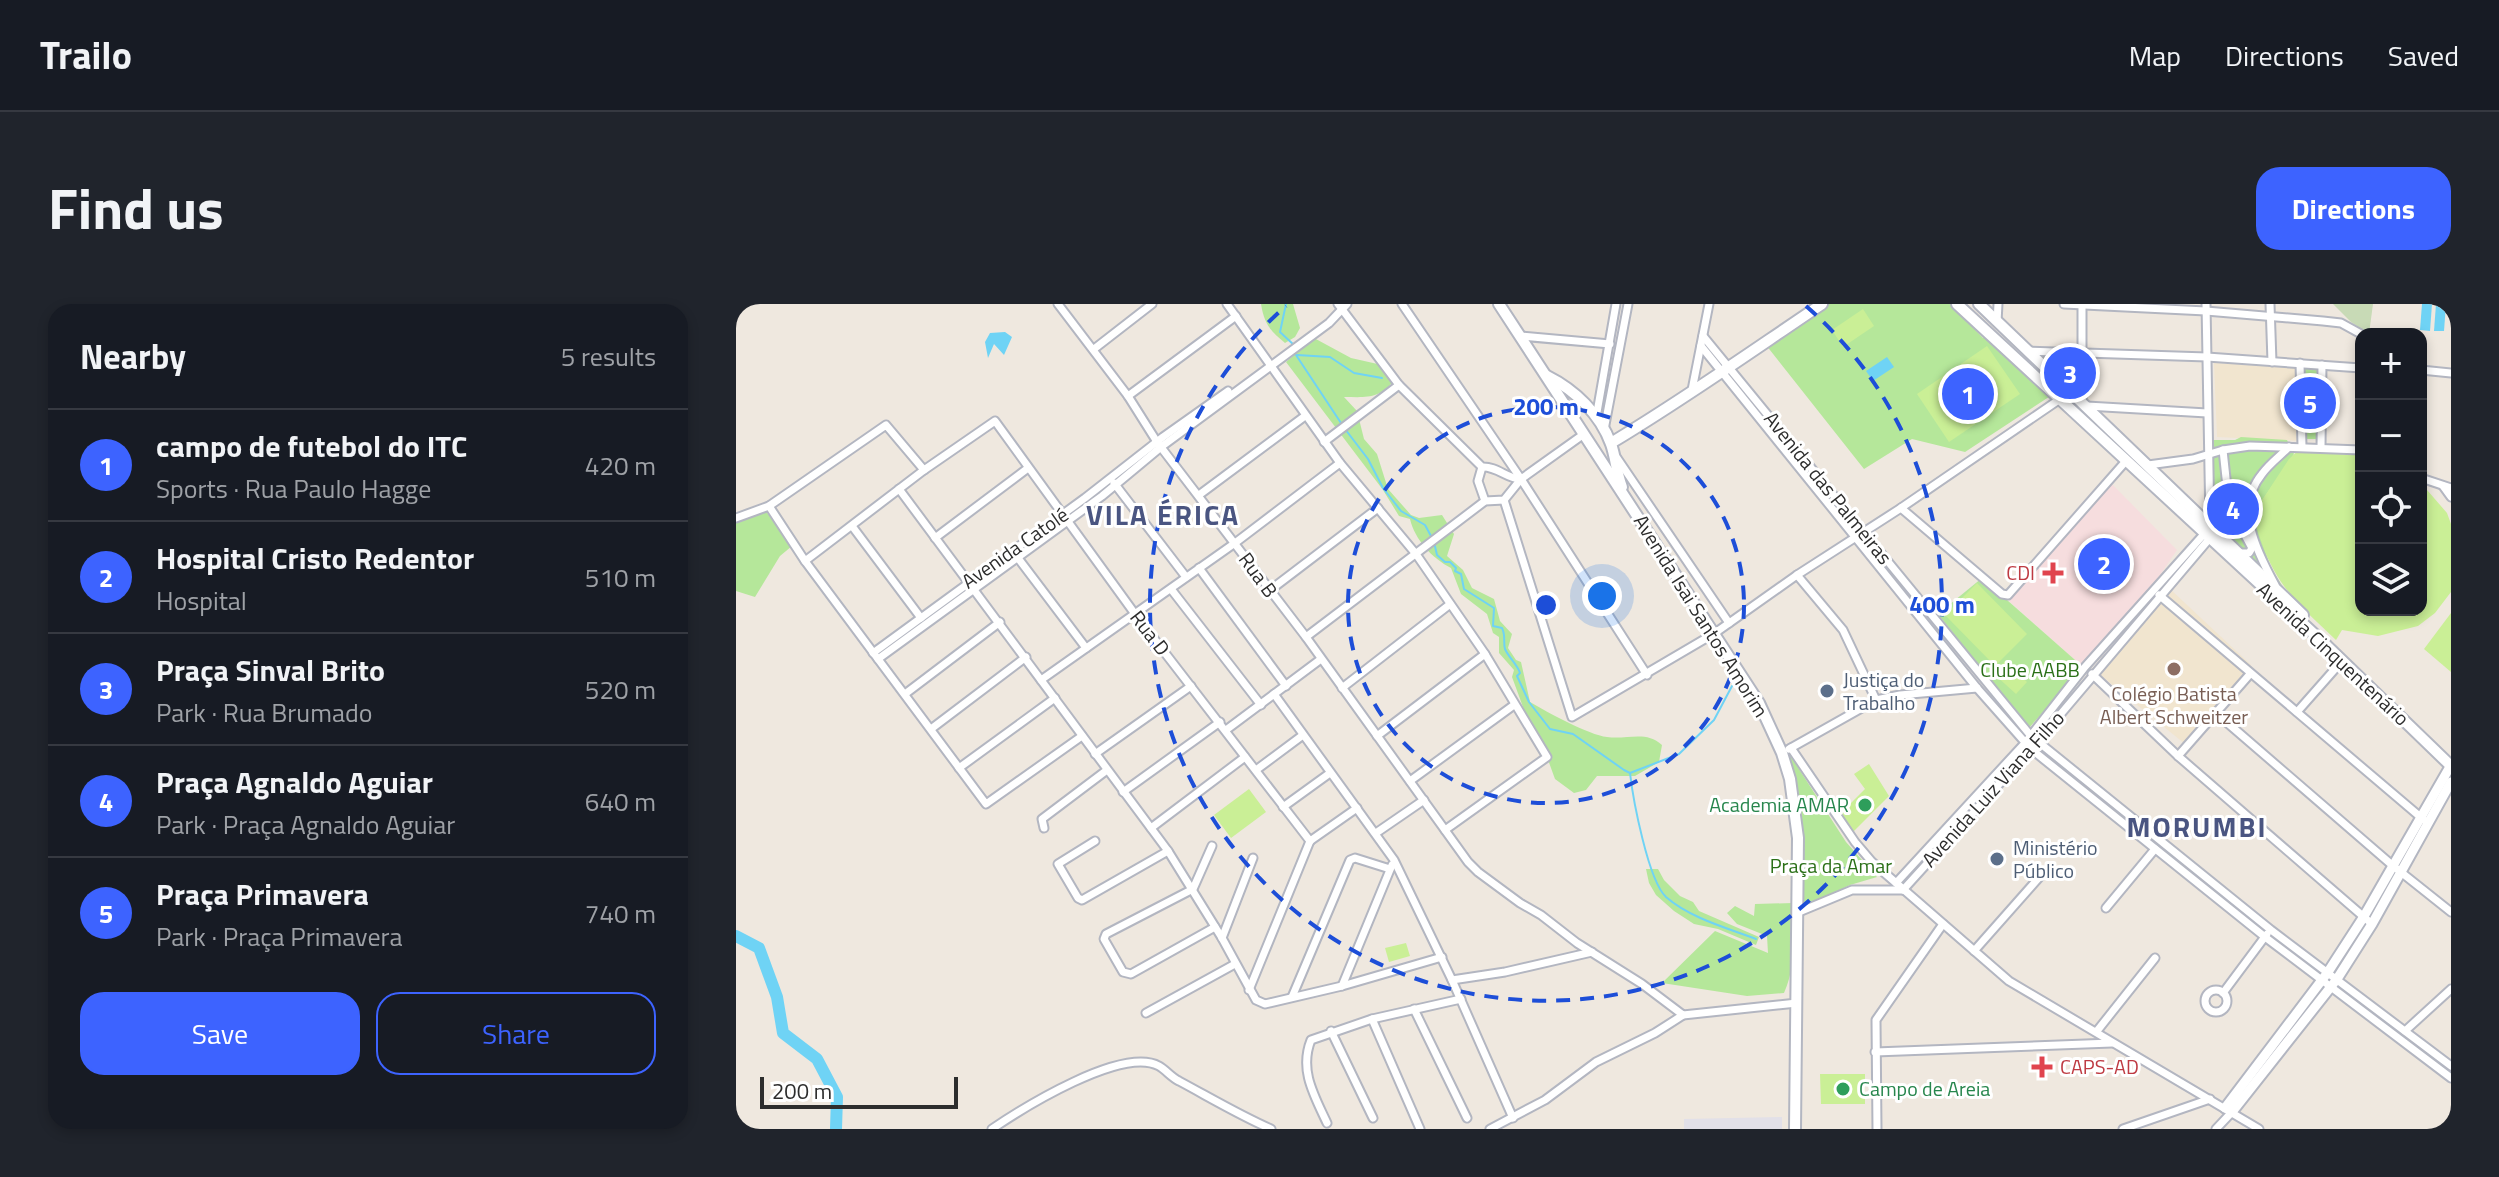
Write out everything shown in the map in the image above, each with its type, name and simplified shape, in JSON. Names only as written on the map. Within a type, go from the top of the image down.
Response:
[{"type":"main road","name":"Avenida Isai Santos Amorim","points":[[1499,304],[1597,458],[1715,633],[1787,750],[1796,813],[1799,912],[1795,1129]]},
{"type":"main road","points":[[1597,458],[1692,390],[1822,304]]},
{"type":"main road","name":"Avenida Cinquentenário","points":[[1957,304],[2259,580],[2266,574]]},
{"type":"main road","name":"Avenida Cinquentenário","points":[[1979,304],[2148,465],[2210,535],[2451,766]]},
{"type":"main road","points":[[1546,375],[1578,396],[1604,430],[1629,503]]},
{"type":"main road","points":[[2148,465],[2152,485]]},
{"type":"main road","name":"Avenida Cinquentenário","points":[[2210,535],[2266,574],[2279,592],[2451,759]]},
{"type":"street","name":"Rua B","points":[[1058,304],[1478,872],[1683,1015]]},
{"type":"street","points":[[1094,349],[1152,304]]},
{"type":"street","points":[[1227,304],[1268,367],[1324,442],[1416,554],[1485,654],[1547,757],[1445,830]]},
{"type":"street","points":[[1402,304],[1521,479],[1647,675]]},
{"type":"street","points":[[1596,418],[1616,304]]},
{"type":"street","points":[[1604,430],[1628,304]]},
{"type":"street","points":[[1692,390],[1709,304]]},
{"type":"street","points":[[1997,322],[1998,304]]},
{"type":"street","points":[[2064,304],[2206,307],[2341,323],[2355,331]]},
{"type":"street","points":[[2270,304],[2272,362]]},
{"type":"street","points":[[2082,305],[2084,404],[2207,413]]},
{"type":"street","points":[[1342,306],[1399,385],[1482,467],[1496,468],[1514,479],[1521,479]]},
{"type":"street","name":"Avenida Catolé","points":[[875,656],[1113,482],[1253,374],[1268,367],[1329,323],[1342,306]]},
{"type":"street","points":[[2206,307],[2210,535]]},
{"type":"street","points":[[1128,396],[1236,316]]},
{"type":"street","points":[[1520,336],[1610,344]]},
{"type":"street","name":"Avenida das Palmeiras","points":[[1703,336],[1855,538],[1977,688],[2031,742],[2080,788],[2155,849],[2436,1060],[2451,1066]]},
{"type":"street","name":"Avenida das Palmeiras","points":[[1701,346],[1726,369],[1863,532],[2031,742],[2086,780],[2268,933]]},
{"type":"street","points":[[2028,351],[2207,357],[2355,368]]},
{"type":"street","points":[[2300,363],[2302,447]]},
{"type":"street","points":[[2321,447],[2322,365]]},
{"type":"street","points":[[2427,371],[2451,373]]},
{"type":"street","points":[[1324,442],[1399,385]]},
{"type":"street","points":[[1504,500],[1572,717],[1715,633],[2060,399]]},
{"type":"street","points":[[1199,495],[1305,416]]},
{"type":"street","name":"Rua D","points":[[924,470],[995,421],[1135,614],[1310,841]]},
{"type":"street","points":[[736,518],[769,506],[886,425],[924,470],[805,561]]},
{"type":"street","points":[[1306,637],[1485,501],[1504,500],[1521,479],[1584,434]]},
{"type":"street","points":[[2148,465],[2210,456],[2223,450],[2250,446],[2355,450]]},
{"type":"street","points":[[2266,574],[2247,511],[2251,491],[2261,475],[2289,447]]},
{"type":"street","points":[[1612,449],[1729,623]]},
{"type":"street","points":[[2223,450],[2229,506],[2252,548],[2243,556]]},
{"type":"street","points":[[1901,508],[2002,594],[2008,595],[2126,461]]},
{"type":"street","points":[[1041,680],[1235,543],[1340,463]]},
{"type":"street","points":[[1482,467],[1478,481],[1485,501]]},
{"type":"street","points":[[935,538],[1028,468]]},
{"type":"street","points":[[2427,480],[2447,487],[2451,497]]},
{"type":"street","points":[[1113,482],[1186,577]]},
{"type":"street","points":[[899,489],[1168,851],[1256,1000],[1265,1004],[1442,957]]},
{"type":"street","points":[[769,506],[805,561],[988,805],[1082,736]]},
{"type":"street","points":[[1269,591],[1378,508]]},
{"type":"street","points":[[2238,525],[2249,522]]},
{"type":"street","points":[[852,526],[923,620]]},
{"type":"street","name":"Avenida Luiz Viana Filho","points":[[1899,887],[2093,675],[2210,535]]},
{"type":"street","points":[[1015,554],[1086,648]]},
{"type":"street","points":[[1199,568],[1286,686]]},
{"type":"street","points":[[1797,575],[1843,630],[1876,700]]},
{"type":"street","points":[[1171,589],[1261,705]]},
{"type":"street","points":[[2158,594],[2424,820]]},
{"type":"street","name":"Avenida Luiz Viana Filho","points":[[2031,742],[2084,668],[2158,594]]},
{"type":"street","points":[[1342,688],[1449,605]]},
{"type":"street","points":[[905,694],[1000,622]]},
{"type":"street","points":[[1377,736],[1485,654]]},
{"type":"street","points":[[931,729],[1026,657]]},
{"type":"street","points":[[1226,730],[1321,659]]},
{"type":"street","points":[[2297,712],[2342,661]]},
{"type":"street","points":[[2084,668],[2178,756],[2367,921]]},
{"type":"street","points":[[2178,756],[2250,674]]},
{"type":"street","points":[[1095,754],[1191,686]]},
{"type":"street","points":[[1977,688],[1876,700],[1787,750],[1855,842],[1899,887],[2009,981],[2210,1099],[2227,1113],[2259,1129]]},
{"type":"street","points":[[1274,694],[1394,860],[1442,957],[1513,1118]]},
{"type":"street","points":[[959,768],[1055,698]]},
{"type":"street","points":[[1410,781],[1514,705]]},
{"type":"street","points":[[2216,713],[2451,912]]},
{"type":"street","points":[[1123,792],[1220,722]]},
{"type":"street","points":[[1256,770],[1303,735]]},
{"type":"street","points":[[1151,828],[1245,757]]},
{"type":"street","points":[[2216,1129],[2330,979],[2367,921],[2451,766]]},
{"type":"street","points":[[1044,828],[1042,819],[1107,770]]},
{"type":"street","points":[[1283,807],[1330,773]]},
{"type":"street","points":[[2080,788],[2086,780]]},
{"type":"street","points":[[2424,820],[2451,782]]},
{"type":"street","points":[[1376,833],[1424,800]]},
{"type":"street","points":[[1249,990],[1310,841],[1357,808]]},
{"type":"street","points":[[1095,841],[1058,864],[1082,900],[1168,851]]},
{"type":"street","points":[[1212,846],[1193,889],[1105,935],[1104,939],[1123,972],[1131,974],[1215,927]]},
{"type":"street","points":[[2106,908],[2155,849]]},
{"type":"street","points":[[1222,938],[1253,858]]},
{"type":"street","points":[[1292,997],[1350,860],[1355,858],[1390,869]]},
{"type":"street","points":[[1342,986],[1394,860]]},
{"type":"street","points":[[1974,951],[2043,873]]},
{"type":"street","points":[[1799,912],[1852,890],[1899,887]]},
{"type":"street","points":[[1877,1129],[1875,1025],[1878,1015],[1943,924]]},
{"type":"street","points":[[2223,993],[2268,933]]},
{"type":"street","points":[[1452,980],[1505,972],[1592,952]]},
{"type":"street","points":[[2097,1031],[2155,958]]},
{"type":"street","points":[[1146,1013],[1235,964]]},
{"type":"street","name":"Avenida das Palmeiras","points":[[2330,979],[2405,1031],[2451,1078]]},
{"type":"street","points":[[2405,1031],[2451,989]]},
{"type":"street","points":[[1327,1123],[1307,1079],[1306,1063],[1311,1040],[1372,1019],[1461,999]]},
{"type":"street","points":[[1490,1129],[1545,1100],[1596,1062],[1655,1033],[1683,1015],[1797,1003]]},
{"type":"street","points":[[1414,1009],[1467,1118]]},
{"type":"street","points":[[1372,1019],[1420,1129]]},
{"type":"street","points":[[1331,1031],[1373,1118]]},
{"type":"street","points":[[1875,1052],[2114,1043]]},
{"type":"street","points":[[992,1129],[1073,1082],[1118,1066],[1151,1064],[1271,1129]]},
{"type":"street","points":[[2123,1129],[2210,1099]]},
{"type":"shaded area","points":[[2214,363],[2299,367],[2301,441],[2217,437]]},
{"type":"shaded area","points":[[2110,482],[2177,550],[2158,578],[2083,667],[2009,601]]},
{"type":"shaded area","name":"Colégio Batista Albert Schweitzer","points":[[2170,589],[2251,665],[2185,744],[2098,673]]},
{"type":"shaded area","points":[[1782,1117],[1782,1129],[1684,1129],[1684,1119]]},
{"type":"green space","points":[[1261,304],[1293,304],[1300,328],[1295,337],[1285,343],[1275,335],[1266,322]]},
{"type":"green space","points":[[1826,304],[1951,304],[1983,338],[1991,332],[2055,393],[1965,452],[1912,439],[1864,469],[1766,345]]},
{"type":"green space","points":[[2333,304],[2373,304],[2370,328],[2360,328]]},
{"type":"green space","points":[[1863,309],[1874,326],[1843,347],[1832,330]]},
{"type":"green space","points":[[1314,338],[1351,358],[1382,365],[1395,379],[1378,394],[1344,397],[1357,411],[1364,439],[1377,454],[1388,489],[1411,515],[1419,518],[1442,515],[1454,534],[1447,556],[1463,570],[1472,588],[1494,599],[1500,621],[1512,634],[1508,648],[1521,662],[1530,702],[1599,735],[1656,740],[1662,745],[1659,762],[1635,776],[1597,776],[1586,790],[1574,793],[1555,779],[1527,718],[1512,677],[1514,670],[1499,653],[1499,637],[1493,633],[1487,614],[1461,594],[1451,568],[1425,548],[1410,519],[1399,516],[1383,490],[1286,362]]},
{"type":"green space","points":[[1987,346],[2020,394],[1949,442],[1917,394]]},
{"type":"green space","points":[[2034,349],[2081,351],[2081,394]]},
{"type":"green space","points":[[2303,367],[2318,367],[2316,439],[2305,439]]},
{"type":"green space","points":[[2241,437],[2287,440],[2294,454],[2253,514],[2271,568],[2285,590],[2256,570],[2211,521],[2210,440],[2235,440]]},
{"type":"green space","points":[[2302,447],[2355,450],[2355,616],[2427,616],[2427,490],[2447,513],[2451,524],[2451,592],[2435,613],[2418,626],[2378,636],[2342,630],[2336,640],[2306,611],[2274,571],[2253,514],[2289,459]]},
{"type":"green space","points":[[765,510],[792,546],[780,556],[755,597],[736,591],[736,518]]},
{"type":"green space","name":"Clube AABB","points":[[1982,578],[2083,667],[2029,728],[1938,614]]},
{"type":"green space","points":[[1977,583],[2027,634],[1995,666],[1945,615]]},
{"type":"green space","points":[[2451,613],[2451,672],[2424,649]]},
{"type":"green space","points":[[2005,661],[2027,682],[2016,694],[1994,674]]},
{"type":"green space","name":"Praça da Amar","points":[[1788,752],[1846,842],[1877,877],[1850,885],[1815,902],[1804,902],[1801,803]]},
{"type":"green space","name":"Academia AMAR","points":[[1869,764],[1889,796],[1853,832],[1841,813],[1865,789],[1854,774]]},
{"type":"green space","points":[[1249,789],[1266,812],[1231,838],[1214,815]]},
{"type":"green space","points":[[1646,869],[1658,869],[1664,880],[1680,896],[1693,902],[1699,911],[1759,937],[1756,945],[1718,929],[1694,924],[1674,911],[1656,895]]},
{"type":"green space","points":[[1793,903],[1793,960],[1784,993],[1747,996],[1662,983],[1715,931],[1768,953],[1767,936],[1737,924],[1727,913],[1735,906],[1754,916],[1755,904]]},
{"type":"green space","points":[[1406,943],[1410,956],[1389,962],[1385,948]]},
{"type":"green space","name":"Campo de Areia","points":[[1820,1074],[1865,1074],[1865,1104],[1821,1104]]},
{"type":"water","points":[[2422,304],[2432,304],[2430,331],[2420,328]]},
{"type":"water","points":[[2436,304],[2446,304],[2444,331],[2434,331]]},
{"type":"water","points":[[1005,332],[1012,337],[1004,355],[994,344],[988,358],[985,342],[990,333]]},
{"type":"water","points":[[1887,357],[1894,367],[1873,381],[1866,371]]},
{"type":"waterway","points":[[1286,304],[1280,332],[1295,346]]},
{"type":"waterway","points":[[1296,355],[1341,423]]},
{"type":"waterway","points":[[1297,355],[1330,357],[1354,373],[1382,378]]},
{"type":"waterway","points":[[1345,429],[1401,511],[1425,525],[1431,536]]},
{"type":"waterway","points":[[1434,542],[1437,555],[1450,562],[1461,574],[1464,589],[1494,608],[1493,626],[1502,628],[1505,649],[1519,670],[1517,676],[1529,702],[1550,729],[1573,734],[1630,773],[1679,754],[1714,720],[1732,686]]},
{"type":"waterway","points":[[1630,773],[1647,857],[1659,888],[1666,897],[1697,917],[1756,939]]},
{"type":"waterway","points":[[736,936],[759,948],[777,997],[783,1033],[817,1059],[837,1097],[836,1129]]},
{"type":"place","name":"Praça Sinval Brito","points":[[2070,373]]},
{"type":"place","name":"campo de futebol do ITC","points":[[1968,394]]},
{"type":"place","name":"Praça Primavera","points":[[2310,403]]},
{"type":"place","name":"Praça Agnaldo Aguiar","points":[[2233,509]]},
{"type":"place","name":"Hospital Cristo Redentor","points":[[2104,564]]},
{"type":"place","name":"CDI","points":[[2053,573]]},
{"type":"place","name":"Colégio Batista Albert Schweitzer","points":[[2174,669]]},
{"type":"place","name":"Justiça do Trabalho","points":[[1827,691]]},
{"type":"place","name":"Academia AMAR","points":[[1865,805]]},
{"type":"place","name":"Ministério Público","points":[[1997,859]]},
{"type":"place","name":"CAPS-AD","points":[[2042,1067]]},
{"type":"place","name":"Campo de Areia","points":[[1843,1089]]},
{"type":"district","name":"VILA ÉRICA","points":[[1163,515]]},
{"type":"district","name":"MORUMBI","points":[[2197,827]]}]
